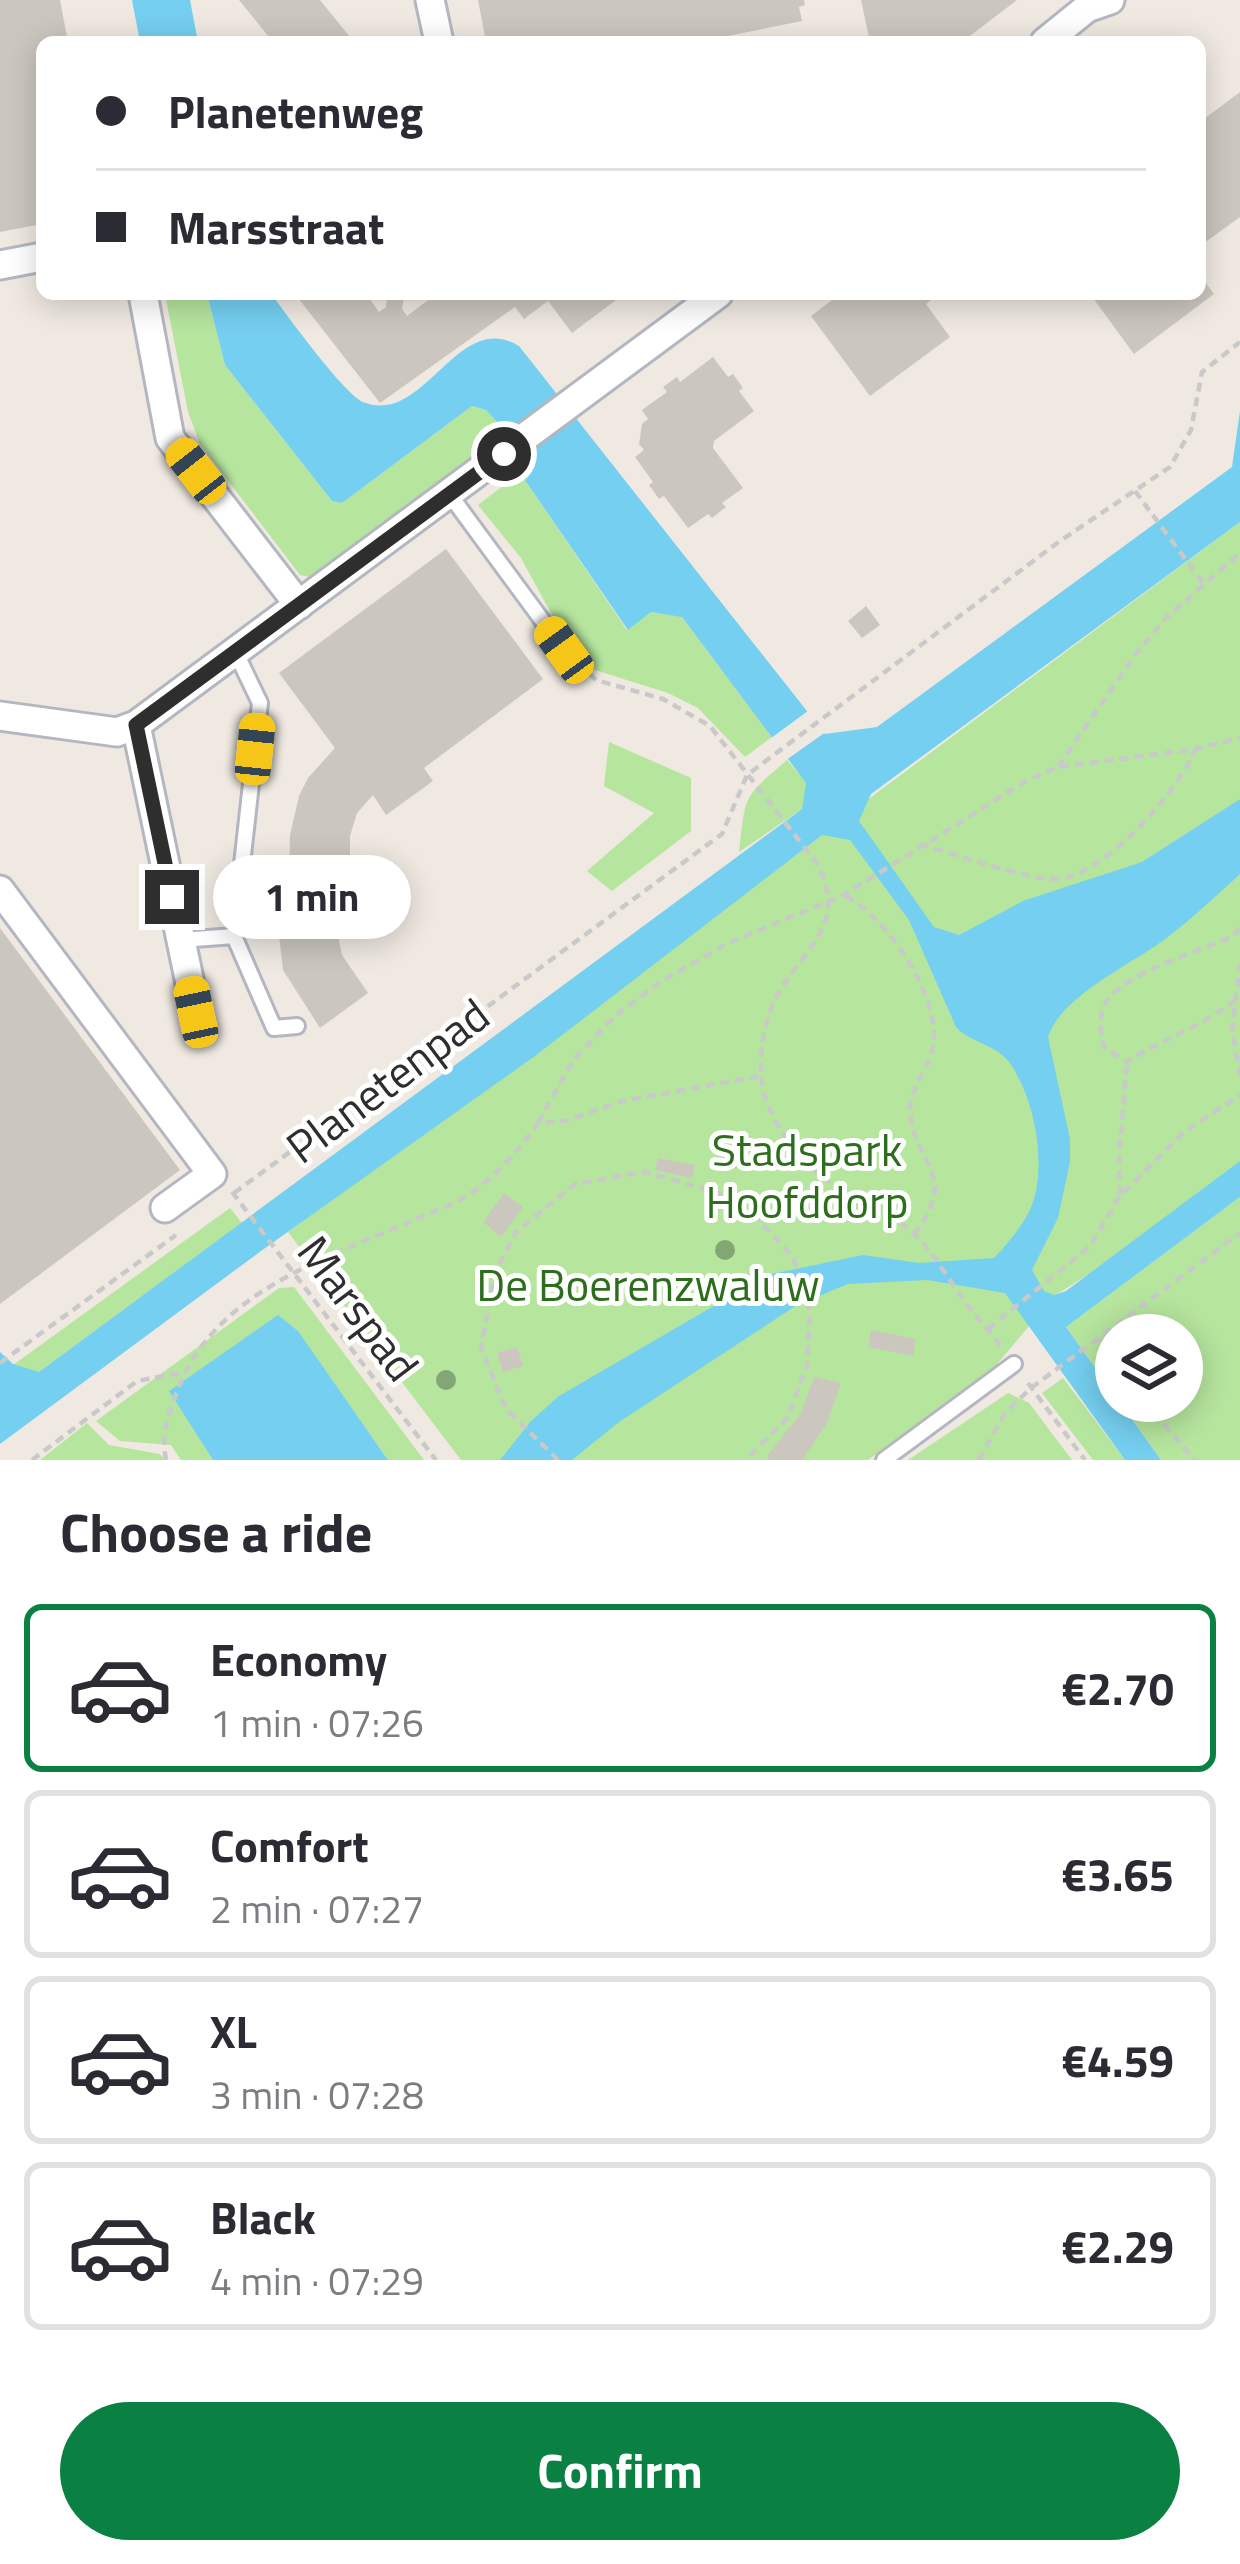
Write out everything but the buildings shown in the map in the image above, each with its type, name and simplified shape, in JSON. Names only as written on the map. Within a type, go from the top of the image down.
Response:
[{"type":"street","points":[[430,0],[438,36]]},
{"type":"street","points":[[1052,36],[1087,8],[1110,0]]},
{"type":"street","points":[[0,265],[36,258]]},
{"type":"street","points":[[143,300],[170,438],[299,605]]},
{"type":"street","points":[[0,716],[117,732],[136,725],[710,300]]},
{"type":"street","points":[[136,725],[196,1012]]},
{"type":"street","points":[[0,890],[212,1174],[165,1208]]},
{"type":"lane","points":[[450,495],[564,650]]},
{"type":"lane","points":[[236,652],[260,703],[234,936],[274,1028],[297,1026]]},
{"type":"lane","points":[[181,940],[234,936]]},
{"type":"lane","points":[[884,1460],[1014,1364]]},
{"type":"path","name":"Planetenpad","points":[[233,1194],[722,834],[747,776],[1060,541],[1169,467],[1191,430],[1202,372],[1240,342]]},
{"type":"path","points":[[1135,490],[1201,580]]},
{"type":"path","points":[[1058,767],[1167,617],[1201,580],[1240,553]]},
{"type":"path","points":[[564,650],[596,680],[664,699],[710,726],[814,861],[825,879],[829,900],[807,959],[782,986],[771,1007],[760,1076],[766,1101],[790,1148],[839,1190],[885,1212],[914,1234],[1014,1364]]},
{"type":"path","points":[[166,1460],[163,1440],[184,1372],[208,1337],[248,1302],[294,1272],[467,1196],[511,1160],[538,1124],[574,1059],[616,1015],[662,981],[730,942],[844,895],[920,844],[1058,767],[1196,749],[1240,738]]},
{"type":"path","points":[[920,844],[1057,879],[1094,865],[1133,832],[1178,781],[1196,749]]},
{"type":"path","points":[[844,895],[864,906],[892,936],[923,991],[934,1027],[932,1050],[910,1111],[934,1185],[930,1214],[914,1234]]},
{"type":"path","points":[[1127,1062],[1104,1047],[1101,1018],[1106,1002],[1123,987],[1231,937],[1240,928]]},
{"type":"path","points":[[1240,963],[1233,1002],[1234,1054],[1240,1075]]},
{"type":"path","points":[[1120,1196],[1127,1062],[1156,1043],[1219,1015],[1240,996]]},
{"type":"path","points":[[538,1124],[564,1121],[623,1101],[760,1076]]},
{"type":"path","points":[[988,1329],[1090,1246],[1120,1196],[1184,1132],[1240,1095]]},
{"type":"path","points":[[558,1460],[506,1409],[481,1348],[495,1273],[515,1232],[574,1184],[644,1172],[717,1192],[758,1220],[793,1257],[810,1312],[807,1366],[788,1417],[746,1460]]},
{"type":"path","name":"Marspad","points":[[233,1194],[436,1460]]},
{"type":"path","points":[[1133,1314],[1240,1233]]},
{"type":"path","points":[[0,1363],[177,1234]]},
{"type":"path","points":[[980,1460],[1005,1413],[1031,1388],[1095,1342]]},
{"type":"path","points":[[32,1460],[137,1381],[184,1372]]},
{"type":"path","points":[[1031,1388],[1085,1460]]},
{"type":"path","points":[[1162,1422],[1193,1460]]},
{"type":"path","points":[[757,1453],[763,1460]]},
{"type":"green space","points":[[166,300],[209,300],[225,365],[332,501],[342,503],[472,406],[486,410],[506,432],[315,578],[300,575],[200,444],[188,412]]},
{"type":"green space","points":[[520,473],[627,630],[651,612],[681,616],[772,737],[745,757],[698,708],[668,693],[595,670],[570,648],[521,558],[478,505]]},
{"type":"green space","name":"Stadspark Hoofddorp","points":[[1240,522],[1240,1161],[1108,1262],[1054,1296],[993,1369],[868,1460],[461,1460],[288,1232]]},
{"type":"green space","points":[[609,742],[691,778],[691,831],[612,891],[587,871],[654,813],[604,786]]},
{"type":"green space","points":[[787,760],[807,783],[802,809],[739,852],[749,798]]},
{"type":"green space","points":[[1240,1197],[1240,1460],[1161,1460],[1134,1422],[1203,1422],[1203,1314],[1095,1314],[1095,1368],[1066,1327]]},
{"type":"green space","points":[[230,1208],[242,1223],[39,1372],[13,1365]]},
{"type":"green space","points":[[294,1287],[424,1460],[388,1460],[298,1332],[170,1391],[213,1460],[181,1460],[171,1445],[120,1441],[96,1421],[279,1288]]},
{"type":"green space","points":[[1063,1378],[1125,1460],[1093,1460],[1042,1393]]},
{"type":"green space","points":[[1008,1393],[1029,1403],[1072,1460],[908,1460]]},
{"type":"green space","points":[[87,1423],[109,1445],[160,1454],[165,1460],[40,1460]]},
{"type":"water","points":[[132,0],[190,0],[197,36],[139,36]]},
{"type":"water","points":[[209,300],[276,300],[330,370],[363,402],[385,405],[405,398],[477,342],[497,339],[519,346],[825,734],[877,727],[1232,467],[1240,411],[1240,522],[871,794],[859,821],[934,927],[959,935],[1023,901],[1142,862],[1240,799],[1240,874],[1169,936],[1083,994],[1056,1021],[1048,1037],[1070,1139],[1070,1162],[1058,1218],[1032,1270],[1044,1291],[1054,1295],[1066,1291],[1240,1161],[1240,1197],[1066,1327],[1095,1368],[1095,1418],[1005,1293],[927,1280],[848,1284],[797,1305],[619,1422],[572,1460],[500,1460],[531,1421],[559,1396],[767,1275],[863,1255],[919,1263],[994,1258],[1029,1212],[1038,1151],[1032,1112],[1018,1077],[1004,1056],[956,1027],[909,920],[850,840],[822,835],[535,1056],[0,1444],[0,1352],[13,1364],[39,1372],[802,809],[806,783],[682,617],[651,612],[628,630],[520,473],[506,432],[486,410],[472,406],[342,503],[332,501],[225,365]]},
{"type":"water","points":[[278,1315],[298,1331],[388,1460],[213,1460],[169,1391]]},
{"type":"water","points":[[1098,1422],[1134,1422],[1161,1460],[1125,1460]]},
{"type":"pier","points":[[812,708],[830,729],[782,763],[767,741]]},
{"type":"route","points":[[172,897],[136,725],[504,454]]},
{"type":"park label","name":"De Boerenzwaluw","points":[[648,1284]]}]
